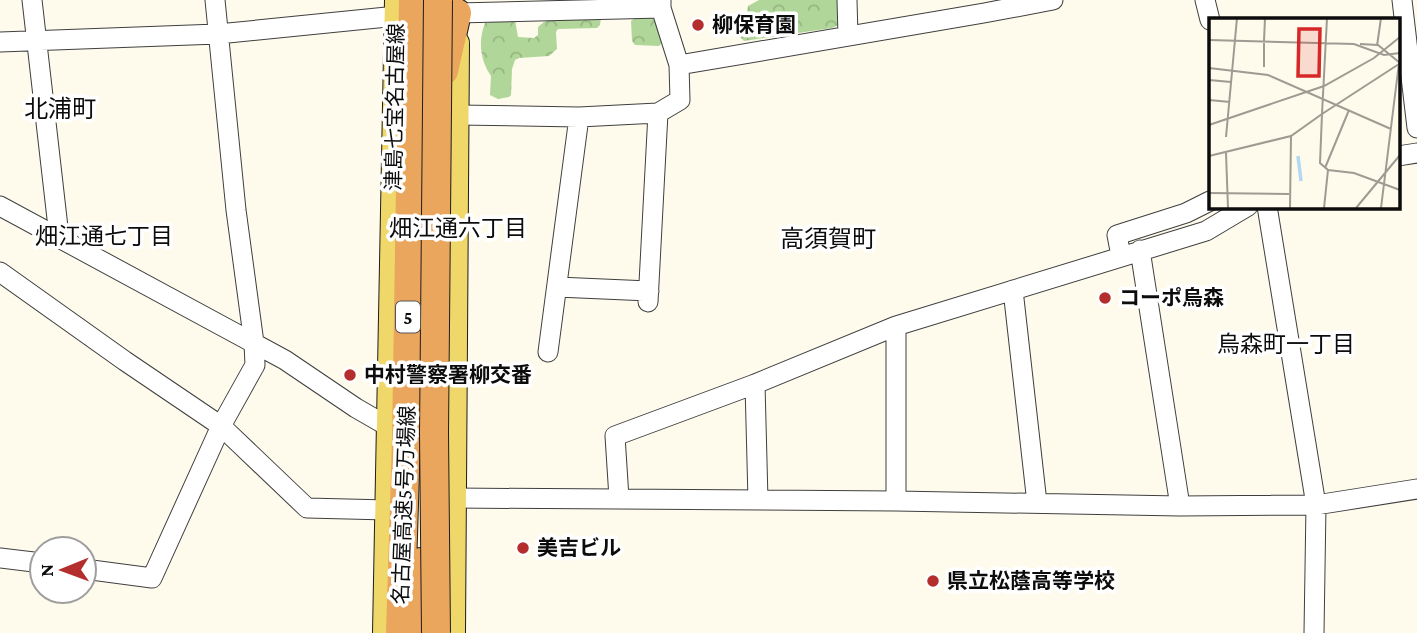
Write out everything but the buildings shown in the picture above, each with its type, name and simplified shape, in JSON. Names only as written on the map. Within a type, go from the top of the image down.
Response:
[{"type":"highway","points":[[420,633],[425,229],[451,4]]},
{"type":"highway","name":"名古屋高速5号万場線","points":[[436,633],[434,419],[451,4]]},
{"type":"highway","name":"名古屋高速5号万場線","points":[[400,633],[406,439],[403,5]]},
{"type":"main road","points":[[451,4],[458,115],[453,633]]},
{"type":"main road","name":"津島七宝名古屋線","points":[[385,633],[403,5]]},
{"type":"street","points":[[32,0],[58,236]]},
{"type":"street","points":[[98,571],[152,578],[221,426],[255,365],[215,0]]},
{"type":"street","points":[[847,0],[848,36]]},
{"type":"street","points":[[679,65],[1052,0]]},
{"type":"street","points":[[1205,0],[1210,18]]},
{"type":"street","points":[[1400,132],[1417,128],[1402,0]]},
{"type":"street","points":[[451,4],[661,4],[679,65],[680,100],[657,113],[579,117],[458,115]]},
{"type":"street","points":[[0,42],[218,34],[403,5]]},
{"type":"street","points":[[557,287],[649,297],[657,113]]},
{"type":"street","points":[[548,352],[579,117]]},
{"type":"street","points":[[1180,506],[1131,253],[1117,235],[1186,213],[1209,202]]},
{"type":"street","points":[[0,206],[285,360],[389,428]]},
{"type":"street","points":[[619,498],[615,436],[755,384],[896,326],[1206,230],[1244,208]]},
{"type":"street","points":[[1267,208],[1316,505],[1314,633]]},
{"type":"street","points":[[0,272],[221,426],[307,508],[388,510]]},
{"type":"street","points":[[1013,290],[1037,503]]},
{"type":"street","points":[[896,326],[896,501]]},
{"type":"street","points":[[755,384],[758,500]]},
{"type":"street","points":[[454,498],[1180,506],[1316,505],[1417,489]]},
{"type":"street","points":[[0,558],[28,562]]},
{"type":"green space","points":[[759,0],[840,0],[841,24],[832,28],[744,41],[740,37],[748,6]]},
{"type":"green space","points":[[658,17],[663,42],[659,46],[635,45],[632,41],[631,21],[635,18]]},
{"type":"green space","points":[[554,18],[601,18],[597,28],[558,29],[557,49],[549,56],[515,60],[509,97],[498,99],[490,95],[491,76],[484,64],[481,50],[485,23],[515,20],[518,37],[534,38],[538,35],[538,27]]},
{"type":"place","name":"柳保育園","points":[[698,25]]},
{"type":"place","name":"コーポ烏森","points":[[1105,298]]},
{"type":"place","name":"中村警察署柳交番","points":[[350,375]]},
{"type":"place","name":"美吉ビル","points":[[523,548]]},
{"type":"place","name":"県立松蔭高等学校","points":[[933,581]]},
{"type":"district","name":"北浦町","points":[[60,109]]},
{"type":"district","name":"畑江通六丁目","points":[[458,228]]},
{"type":"district","name":"畑江通七丁目","points":[[104,236]]},
{"type":"district","name":"高須賀町","points":[[828,239]]},
{"type":"district","name":"烏森町一丁目","points":[[1286,344]]}]
